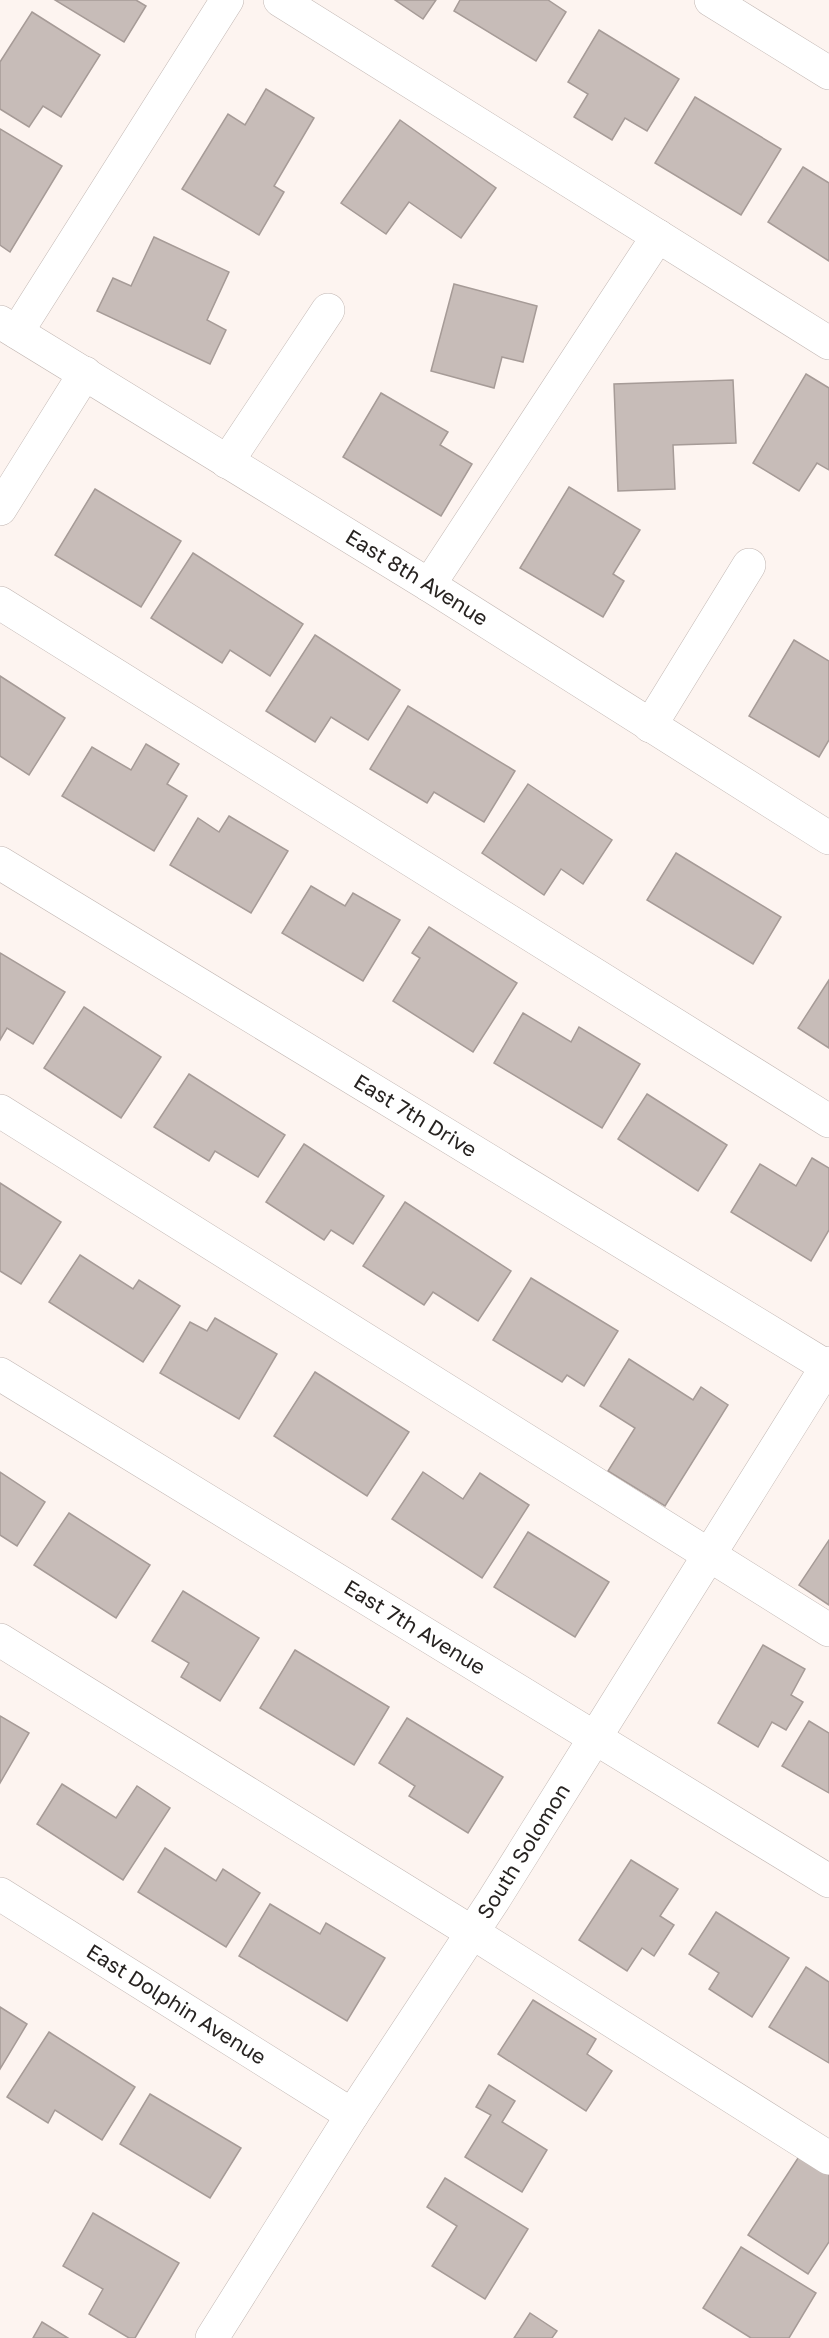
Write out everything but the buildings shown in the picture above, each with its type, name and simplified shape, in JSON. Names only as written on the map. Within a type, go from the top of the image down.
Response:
[{"type":"street","points":[[9,327],[227,0]]},
{"type":"street","points":[[280,0],[829,343]]},
{"type":"street","points":[[711,0],[829,73]]},
{"type":"street","points":[[429,585],[658,236]]},
{"type":"street","points":[[227,462],[328,310]]},
{"type":"street","name":"East 8th Avenue","points":[[9,327],[429,585],[829,838]]},
{"type":"street","points":[[0,509],[85,374]]},
{"type":"street","points":[[650,726],[749,565]]},
{"type":"street","points":[[0,603],[829,1121]]},
{"type":"street","name":"East 7th Drive","points":[[0,863],[828,1366]]},
{"type":"street","points":[[0,1112],[829,1630]]},
{"type":"street","name":"South Solomon","points":[[212,2338],[352,2115],[473,1933],[828,1366]]},
{"type":"street","name":"East 7th Avenue","points":[[0,1374],[829,1881]]},
{"type":"street","points":[[0,1640],[473,1933],[829,2158]]},
{"type":"street","name":"East Dolphin Avenue","points":[[0,1894],[352,2115]]}]
